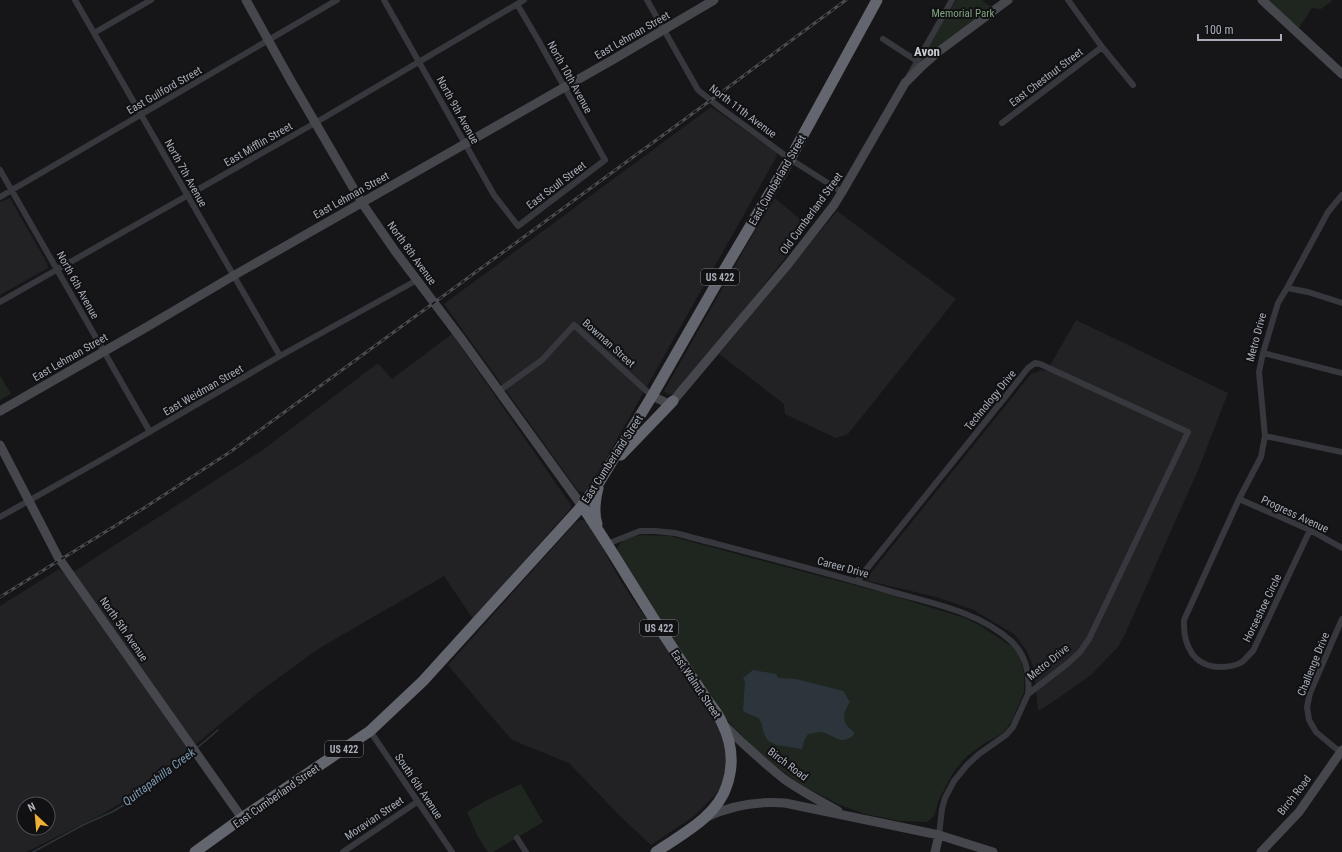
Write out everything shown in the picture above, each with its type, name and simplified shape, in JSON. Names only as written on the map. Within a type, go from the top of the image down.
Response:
[{"type":"highway","name":"East Cumberland Street","points":[[204,851],[242,818],[370,731],[423,681],[582,506],[607,470],[652,396],[790,159],[878,0]]},
{"type":"highway","points":[[607,470],[674,401]]},
{"type":"highway","name":"US 422","points":[[600,481],[595,500],[594,512],[600,532]]},
{"type":"highway","name":"East Walnut Street","points":[[582,506],[600,532],[660,630],[722,722],[732,755],[730,775],[721,799],[712,811],[703,820],[656,852]]},
{"type":"street","name":"North 7th Avenue","points":[[75,0],[280,356]]},
{"type":"street","points":[[94,33],[151,0]]},
{"type":"street","name":"North 8th Avenue","points":[[246,0],[268,41],[362,203],[582,506]]},
{"type":"street","name":"East Guilford Street","points":[[0,197],[337,0]]},
{"type":"street","name":"North 9th Avenue","points":[[384,0],[494,195],[518,226]]},
{"type":"street","name":"East Mifflin Street","points":[[0,302],[315,123],[524,0]]},
{"type":"street","name":"North 11th Avenue","points":[[647,0],[698,90],[790,159],[842,192]]},
{"type":"street","name":"East Lehman Street","points":[[0,411],[233,276],[466,145],[664,31],[714,0]]},
{"type":"street","name":"Old Cumberland Street","points":[[674,401],[789,263],[842,192],[952,0]]},
{"type":"street","points":[[905,83],[938,52],[1008,0]]},
{"type":"street","points":[[1068,0],[1102,47],[1133,85]]},
{"type":"street","points":[[1262,0],[1342,74]]},
{"type":"street","name":"North 10th Avenue","points":[[516,4],[605,160]]},
{"type":"street","points":[[883,39],[917,61]]},
{"type":"street","name":"East Chestnut Street","points":[[1002,123],[1102,47]]},
{"type":"street","name":"East Scull Street","points":[[518,226],[605,160]]},
{"type":"street","name":"North 6th Avenue","points":[[0,170],[150,432]]},
{"type":"street","name":"Metro Drive","points":[[1239,498],[1261,457],[1265,436],[1259,372],[1278,303],[1328,212],[1342,194]]},
{"type":"street","name":"East Weidman Street","points":[[0,517],[280,356],[417,280]]},
{"type":"street","points":[[1287,288],[1308,292],[1342,303]]},
{"type":"street","name":"Bowman Street","points":[[499,391],[542,360],[574,325],[652,396]]},
{"type":"street","points":[[1263,354],[1342,373]]},
{"type":"street","name":"Technology Drive","points":[[857,581],[1028,368],[1035,363],[1188,432]]},
{"type":"street","points":[[652,396],[667,403],[674,401]]},
{"type":"street","name":"Metro Drive","points":[[935,852],[939,835],[942,808],[945,798],[954,781],[966,765],[1010,731],[1028,694],[1067,664],[1080,652],[1089,639],[1188,432]]},
{"type":"street","points":[[1265,436],[1342,452]]},
{"type":"street","name":"North 5th Avenue","points":[[0,445],[58,557],[242,818]]},
{"type":"street","name":"Horseshoe Circle","points":[[1239,498],[1184,620],[1185,640],[1189,650],[1195,657],[1206,665],[1229,668],[1242,662],[1253,651],[1310,530]]},
{"type":"street","name":"Progress Avenue","points":[[1239,498],[1310,530],[1342,548]]},
{"type":"street","name":"Career Drive","points":[[607,544],[640,531],[675,533],[857,581],[956,611],[994,628],[1011,641],[1019,650],[1023,658],[1029,680],[1028,694]]},
{"type":"street","name":"Challenge Drive","points":[[1341,751],[1316,732],[1310,720],[1307,706],[1310,693],[1342,619]]},
{"type":"street","name":"Birch Road","points":[[722,722],[756,755],[785,779],[846,816]]},
{"type":"street","name":"South 6th Avenue","points":[[370,731],[452,852]]},
{"type":"street","name":"Birch Road","points":[[1261,852],[1299,812],[1341,751]]},
{"type":"street","name":"Moravian Street","points":[[343,852],[417,802]]},
{"type":"street","name":"Birch Road","points":[[703,820],[721,810],[749,804],[766,802],[785,803],[939,835],[993,852]]},
{"type":"street","points":[[517,838],[526,852]]},
{"type":"shaded area","points":[[711,107],[772,149],[776,152],[777,156],[602,466],[585,491],[578,491],[444,304]]},
{"type":"shaded area","points":[[10,198],[47,263],[48,268],[0,295],[0,202]]},
{"type":"shaded area","points":[[775,198],[808,226],[715,348],[674,393],[670,395],[666,393],[664,391]]},
{"type":"shaded area","points":[[837,211],[956,299],[848,434],[836,438],[785,414],[784,404],[719,354]]},
{"type":"shaded area","points":[[1076,320],[1228,393],[1199,468],[1118,647],[1091,675],[1038,711],[1034,668],[1026,650],[1015,635],[974,610],[936,597],[865,580],[1031,374],[1041,370],[1047,371]]},
{"type":"shaded area","points":[[452,334],[571,505],[571,508],[473,619],[444,576],[318,649],[259,692],[137,793],[101,815],[26,852],[0,852],[0,606],[59,569],[67,576],[264,449],[378,363],[392,379]]},
{"type":"shaded area","points":[[580,520],[588,522],[622,583],[716,722],[726,745],[727,761],[722,786],[693,817],[651,845],[619,815],[569,763],[512,740],[448,665],[575,523]]},
{"type":"shaded area","points":[[753,670],[776,674],[778,678],[796,679],[843,691],[850,702],[845,710],[844,718],[847,725],[854,732],[853,736],[848,739],[840,740],[820,732],[808,734],[802,749],[777,745],[768,741],[759,718],[746,713],[743,710],[745,682],[743,678]]},
{"type":"green space","name":"Memorial Park","points":[[956,0],[982,0],[992,8],[921,60]]},
{"type":"green space","points":[[1262,0],[1333,0],[1321,9],[1312,8],[1296,32]]},
{"type":"green space","points":[[0,377],[11,394],[0,400]]},
{"type":"green space","points":[[643,535],[670,536],[884,593],[965,618],[979,625],[1014,648],[1020,658],[1024,673],[1024,692],[1012,721],[1003,733],[982,745],[966,757],[955,770],[939,800],[934,816],[927,822],[900,821],[865,814],[840,805],[803,786],[777,767],[757,751],[724,717],[634,584],[617,551],[620,543],[623,541]]},
{"type":"green space","points":[[521,784],[543,822],[493,852],[488,852],[478,837],[467,812],[487,800]]},
{"type":"waterway","name":"Quittapahilla Creek","points":[[197,748],[218,730]]},
{"type":"waterway","name":"Quittapahilla Creek","points":[[33,852],[83,825],[112,812],[134,799],[191,754]]},
{"type":"railway","points":[[0,597],[144,508],[230,452],[846,0]]},
{"type":"district","name":"Avon","points":[[927,51]]}]
